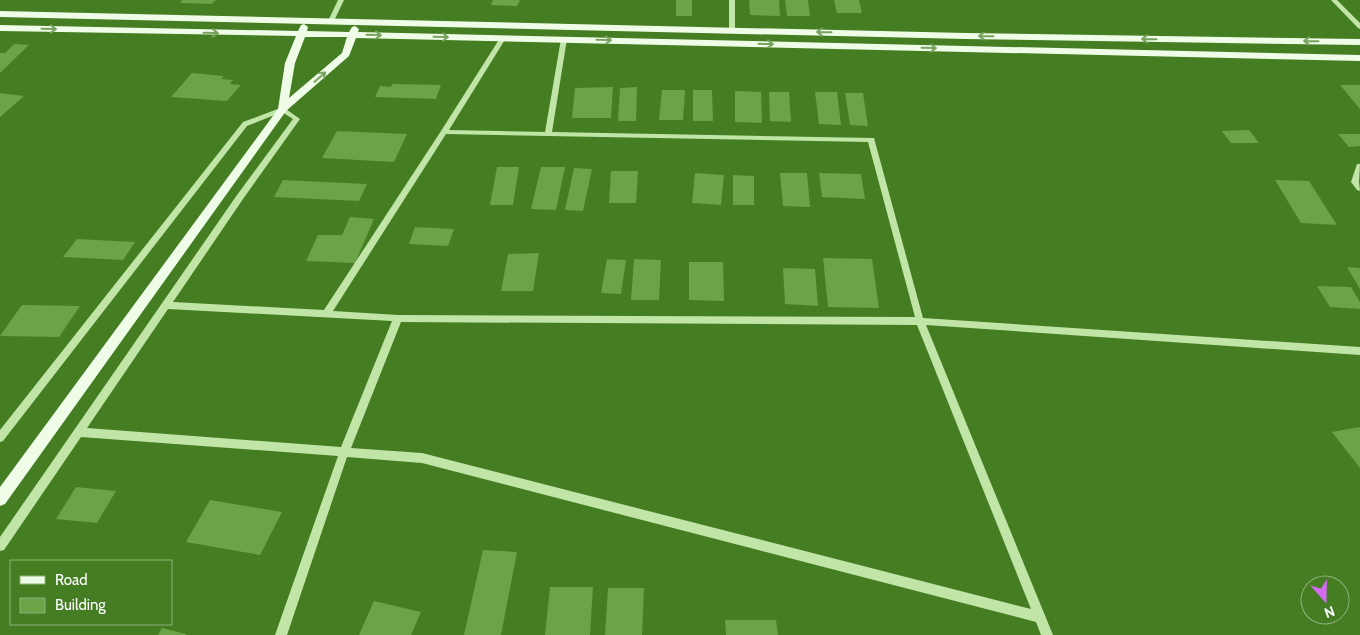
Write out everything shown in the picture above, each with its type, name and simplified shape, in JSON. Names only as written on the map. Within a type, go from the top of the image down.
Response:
[{"type":"main road","points":[[0,14],[1360,42]]},
{"type":"main road","points":[[283,109],[290,63],[308,20]]},
{"type":"main road","points":[[0,500],[283,109],[346,54],[356,22]]},
{"type":"main road","points":[[0,28],[1360,58]]},
{"type":"street","points":[[331,21],[341,0]]},
{"type":"street","points":[[732,0],[732,30]]},
{"type":"street","points":[[1334,0],[1360,27]]},
{"type":"street","points":[[326,314],[444,132],[502,38]]},
{"type":"street","points":[[548,134],[564,39]]},
{"type":"street","points":[[0,438],[245,124],[283,109],[297,119],[166,304],[0,546]]},
{"type":"street","points":[[444,132],[871,140],[920,321],[1047,635]]},
{"type":"street","points":[[1360,166],[1356,182],[1360,188]]},
{"type":"street","points":[[166,304],[398,318],[920,321],[1360,351]]},
{"type":"street","points":[[281,635],[344,452],[398,318]]},
{"type":"street","points":[[79,432],[422,458],[1039,617]]},
{"type":"building","points":[[182,0],[216,0],[212,4],[180,3]]},
{"type":"building","points":[[493,0],[520,0],[517,6],[491,5]]},
{"type":"building","points":[[676,0],[692,0],[692,16],[676,16]]},
{"type":"building","points":[[749,0],[779,0],[780,16],[750,15]]},
{"type":"building","points":[[785,0],[808,0],[810,16],[787,16]]},
{"type":"building","points":[[834,0],[859,0],[862,13],[837,13]]},
{"type":"building","points":[[14,44],[29,45],[0,73],[0,53],[5,53]]},
{"type":"building","points":[[192,73],[224,76],[221,79],[233,80],[230,84],[241,85],[227,101],[171,97]]},
{"type":"building","points":[[392,84],[441,85],[436,99],[375,97],[380,86],[391,87]]},
{"type":"building","points":[[1340,85],[1360,85],[1360,109]]},
{"type":"building","points":[[613,87],[611,118],[572,118],[575,88]]},
{"type":"building","points":[[637,87],[636,121],[618,121],[620,88]]},
{"type":"building","points":[[662,90],[685,90],[683,120],[659,120]]},
{"type":"building","points":[[693,90],[712,90],[713,121],[693,121]]},
{"type":"building","points":[[735,91],[761,92],[762,123],[735,122]]},
{"type":"building","points":[[769,92],[789,92],[791,122],[770,121]]},
{"type":"building","points":[[815,92],[837,92],[841,125],[819,124]]},
{"type":"building","points":[[0,93],[24,96],[0,117]]},
{"type":"building","points":[[845,93],[863,93],[868,126],[850,125]]},
{"type":"building","points":[[1249,130],[1259,143],[1231,143],[1222,131]]},
{"type":"building","points":[[337,131],[407,134],[394,162],[322,158]]},
{"type":"building","points":[[1338,134],[1360,134],[1360,146],[1349,147]]},
{"type":"building","points":[[497,167],[519,167],[513,205],[490,205]]},
{"type":"building","points":[[541,167],[565,167],[556,210],[531,209]]},
{"type":"building","points":[[574,168],[592,169],[583,211],[565,210]]},
{"type":"building","points":[[611,171],[638,171],[636,203],[609,203]]},
{"type":"building","points":[[695,173],[724,175],[721,205],[692,203]]},
{"type":"building","points":[[780,173],[807,173],[810,207],[783,206]]},
{"type":"building","points":[[819,173],[861,174],[865,199],[822,197]]},
{"type":"building","points":[[733,175],[754,176],[754,205],[733,205]]},
{"type":"building","points":[[283,180],[367,184],[359,201],[274,197]]},
{"type":"building","points":[[1275,180],[1309,181],[1337,225],[1301,223]]},
{"type":"building","points":[[350,217],[374,219],[355,263],[306,261],[318,235],[342,235]]},
{"type":"building","points":[[415,227],[454,229],[448,246],[409,244]]},
{"type":"building","points":[[77,239],[135,242],[123,260],[63,257]]},
{"type":"building","points":[[539,253],[533,291],[501,291],[508,254]]},
{"type":"building","points":[[823,258],[872,259],[879,308],[828,307]]},
{"type":"building","points":[[607,259],[626,260],[621,294],[601,293]]},
{"type":"building","points":[[634,259],[661,260],[659,300],[631,300]]},
{"type":"building","points":[[689,262],[723,262],[724,301],[689,300]]},
{"type":"building","points":[[1347,267],[1360,268],[1360,289]]},
{"type":"building","points":[[783,268],[815,269],[818,306],[785,304]]},
{"type":"building","points":[[1317,286],[1351,287],[1360,302],[1360,309],[1330,307]]},
{"type":"building","points":[[22,305],[80,306],[59,337],[0,336]]},
{"type":"building","points":[[1360,427],[1360,468],[1332,432]]},
{"type":"building","points":[[76,487],[116,491],[97,523],[56,519]]},
{"type":"building","points":[[210,500],[282,512],[260,555],[186,542]]},
{"type":"building","points":[[483,550],[517,552],[501,635],[464,635]]},
{"type":"building","points":[[550,587],[593,587],[590,635],[545,635]]},
{"type":"building","points":[[608,588],[644,588],[642,635],[605,635]]},
{"type":"building","points":[[374,601],[421,612],[411,635],[359,635]]},
{"type":"building","points":[[725,620],[776,620],[778,635],[726,635]]},
{"type":"building","points":[[162,628],[186,634],[186,635],[158,635]]}]
